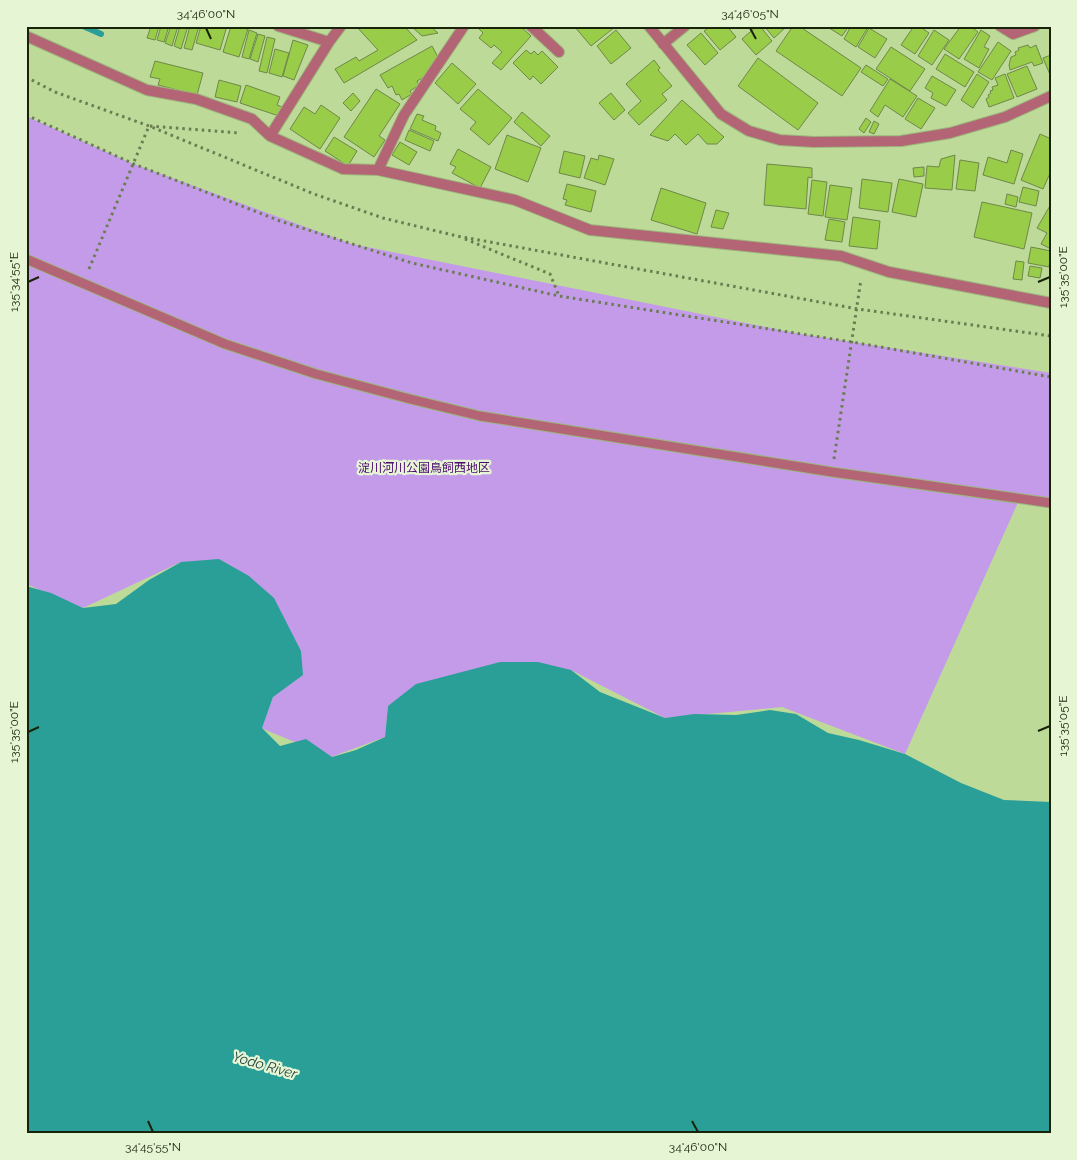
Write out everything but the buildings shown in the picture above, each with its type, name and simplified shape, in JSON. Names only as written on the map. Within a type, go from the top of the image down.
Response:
[{"type":"street","points":[[278,26],[330,42]]},
{"type":"street","points":[[270,136],[341,26]]},
{"type":"street","points":[[378,170],[404,115],[464,26]]},
{"type":"street","points":[[531,26],[559,52]]},
{"type":"street","points":[[649,26],[721,114],[749,131],[780,140],[814,142],[902,141],[950,133],[1005,117],[1051,96]]},
{"type":"street","points":[[663,44],[686,26]]},
{"type":"street","points":[[1000,26],[1013,34],[1035,26]]},
{"type":"street","points":[[26,36],[148,90],[196,99],[252,119],[270,136],[342,169],[378,170],[515,200],[590,230],[841,256],[889,272],[1051,303]]},
{"type":"lane","points":[[26,259],[225,344],[316,374],[480,416],[832,472],[1051,503]]},
{"type":"path","points":[[26,76],[55,92],[149,126],[322,197],[383,218],[457,236],[858,308],[1051,336]]},
{"type":"path","points":[[26,114],[134,164],[280,221],[412,263],[559,296],[852,342],[1051,377]]},
{"type":"path","points":[[149,126],[270,136]]},
{"type":"path","points":[[83,284],[149,126]]},
{"type":"path","points":[[457,236],[550,274],[559,296]]},
{"type":"path","points":[[832,472],[858,308],[863,264]]},
{"type":"green space","name":"淀川河川公園鳥飼西地区","points":[[26,116],[134,164],[352,244],[795,333],[1051,373],[1051,503],[1020,498],[905,754],[782,707],[665,718],[571,670],[388,706],[385,737],[331,757],[261,728],[273,697],[181,562],[83,608],[26,584]]},
{"type":"water","name":"Yodo River","points":[[219,559],[249,576],[274,598],[301,651],[303,675],[273,697],[262,728],[280,746],[306,739],[332,757],[356,750],[385,737],[388,706],[416,684],[500,662],[538,662],[571,670],[600,692],[665,718],[694,714],[736,715],[770,710],[796,714],[828,733],[905,754],[961,783],[1004,800],[1051,802],[1051,1134],[26,1134],[26,586],[51,593],[83,608],[116,604],[149,580],[181,562]]},
{"type":"waterway","points":[[83,26],[101,34]]}]
